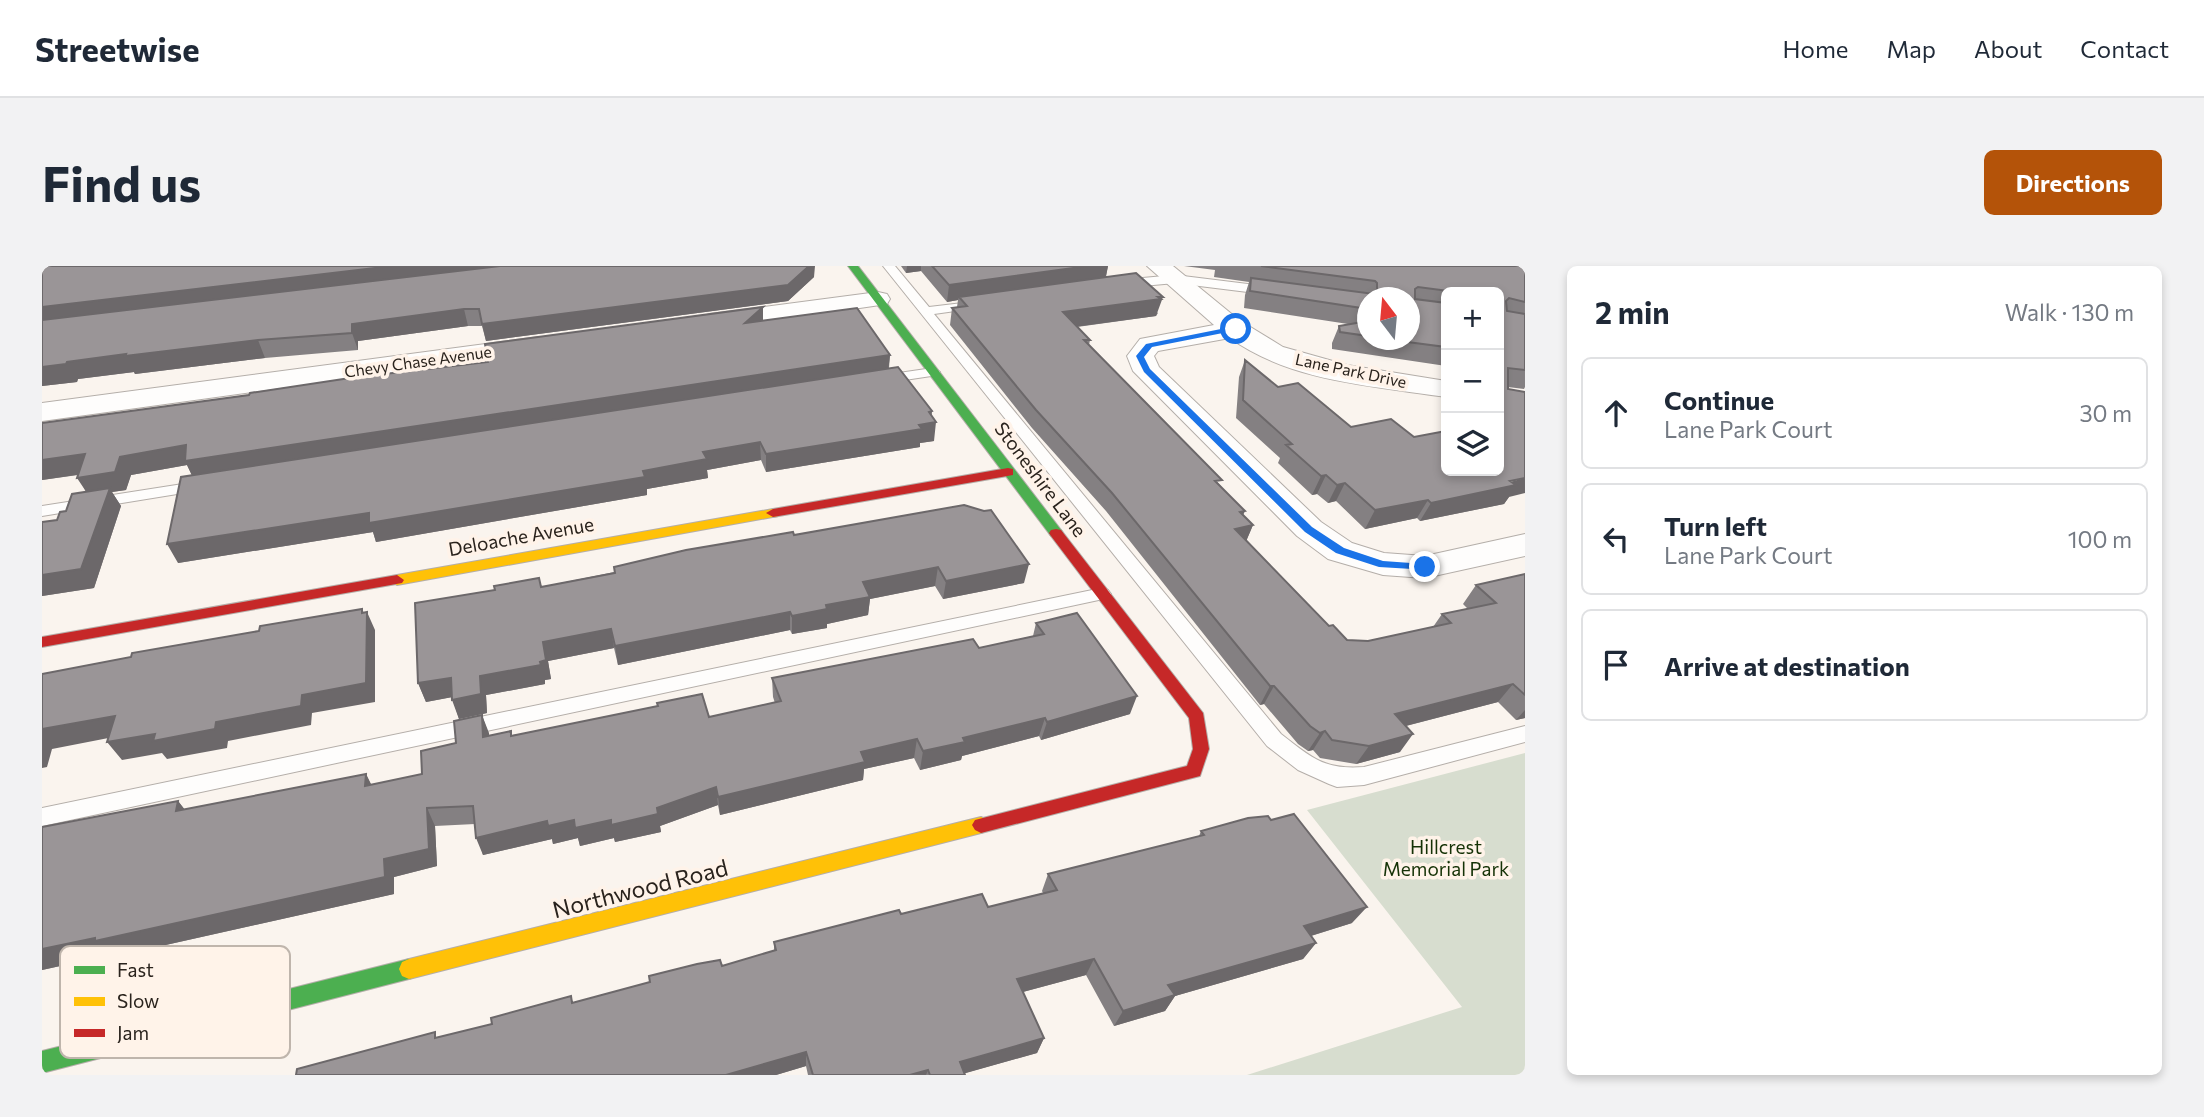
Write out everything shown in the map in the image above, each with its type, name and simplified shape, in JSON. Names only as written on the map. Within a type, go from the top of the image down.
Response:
[{"type":"street","name":"Stoneshire Lane","points":[[853,266],[1197,717]]},
{"type":"street","name":"Lane Park Drive","points":[[1167,273],[1256,344],[1288,357],[1340,372],[1441,387]]},
{"type":"street","points":[[686,325],[878,299]]},
{"type":"street","points":[[1236,329],[1149,345],[1140,356],[1147,370],[1309,529],[1340,551],[1383,564],[1425,567],[1525,545]]},
{"type":"street","name":"Chevy Chase Avenue","points":[[42,412],[563,342]]},
{"type":"street","name":"Deloache Avenue","points":[[42,642],[1008,472]]},
{"type":"street","name":"Northwood Road","points":[[290,999],[1194,771],[1202,750],[1197,717]]},
{"type":"street","name":"Northwood Road","points":[[42,1062],[60,1057]]},
{"type":"lane","points":[[889,266],[1274,740],[1305,764],[1337,778],[1364,776],[1525,734]]},
{"type":"lane","points":[[1109,286],[1167,273],[1288,293]]},
{"type":"lane","points":[[926,311],[991,302]]},
{"type":"lane","points":[[864,382],[933,372]]},
{"type":"lane","points":[[42,511],[220,483]]},
{"type":"lane","points":[[42,817],[1102,594]]},
{"type":"green space","name":"Hillcrest Memorial Park","points":[[1525,753],[1525,1075],[1247,1075],[1462,1007],[1307,810]]},
{"type":"building","points":[[42,266],[392,266],[42,307]]},
{"type":"building","points":[[500,266],[809,266],[788,285],[482,324],[479,309],[464,309],[352,324],[352,333],[258,340],[125,356],[126,354],[42,367],[42,320]]},
{"type":"building","points":[[932,266],[1088,266],[949,285]]},
{"type":"building","points":[[1261,266],[1525,266],[1525,302],[1509,298],[1506,301],[1507,311],[1525,314],[1525,370],[1508,368],[1508,389],[1525,392],[1525,478],[1510,481],[1516,485],[1431,503],[1428,500],[1375,510],[1345,483],[1337,485],[1326,475],[1321,476],[1286,445],[1292,444],[1243,400],[1245,360],[1278,387],[1298,383],[1351,427],[1391,419],[1414,437],[1441,432],[1441,476],[1504,476],[1504,287],[1441,287],[1441,290],[1377,287],[1375,281]]},
{"type":"building","points":[[1136,273],[1163,297],[1063,312],[1090,340],[1084,340],[1222,480],[1215,481],[1245,511],[1240,512],[1253,525],[1235,529],[1329,626],[1333,625],[1347,640],[1368,641],[1451,623],[1442,614],[1496,603],[1476,585],[1525,574],[1525,695],[1513,684],[1395,714],[1413,734],[1369,746],[1332,740],[1325,731],[1320,733],[1310,726],[1274,686],[1270,686],[1112,493],[1036,410],[952,308],[967,306],[959,297]]},
{"type":"building","points":[[1251,278],[1357,292],[1357,307],[1250,291]]},
{"type":"building","points":[[1420,300],[1441,302],[1441,346],[1420,344]]},
{"type":"building","points":[[763,307],[745,323],[857,308],[890,355],[185,461],[186,445],[120,457],[115,472],[77,478],[85,454],[42,460],[42,423],[249,395],[350,378],[488,362],[485,344]]},
{"type":"building","points":[[1357,323],[1357,334],[1340,332],[1339,326]]},
{"type":"building","points":[[898,367],[932,411],[929,412],[936,422],[919,425],[922,429],[766,454],[760,442],[703,452],[707,459],[643,471],[645,477],[369,523],[369,513],[167,544],[181,477]]},
{"type":"building","points":[[110,488],[81,569],[42,575],[42,522],[57,520],[60,512],[66,511],[72,494]]},
{"type":"building","points":[[964,505],[984,511],[991,510],[1029,564],[946,581],[938,567],[863,582],[870,597],[826,605],[827,609],[792,616],[790,612],[615,646],[611,629],[543,642],[546,660],[540,662],[541,665],[480,676],[481,694],[452,700],[451,678],[418,683],[415,603],[495,590],[494,586],[539,578],[541,587],[615,573],[614,567],[686,550],[793,532],[794,535]]},
{"type":"building","points":[[362,609],[362,613],[367,612],[366,683],[302,695],[301,706],[216,722],[215,729],[153,741],[155,734],[107,742],[115,716],[42,729],[42,674],[131,657],[132,653],[259,631],[260,626]]},
{"type":"building","points":[[1077,613],[1137,696],[1047,722],[1045,718],[963,738],[965,742],[923,751],[917,739],[861,752],[865,762],[718,797],[716,787],[657,808],[658,814],[611,825],[611,820],[575,828],[574,820],[548,826],[547,821],[476,838],[473,806],[427,808],[429,849],[384,859],[385,877],[95,941],[95,938],[42,949],[42,827],[178,801],[176,811],[366,774],[365,786],[422,774],[421,751],[456,743],[454,721],[482,715],[483,737],[511,731],[511,736],[658,706],[657,703],[702,694],[709,717],[781,701],[772,678],[973,639],[979,648],[1044,634],[1036,623]]},
{"type":"building","points":[[1294,814],[1367,907],[1304,926],[1316,943],[1168,985],[1175,995],[1123,1011],[1094,959],[1017,979],[1044,1038],[960,1062],[965,1075],[930,1075],[928,1070],[910,1075],[813,1075],[806,1052],[726,1075],[296,1075],[297,1069],[435,1032],[435,1038],[492,1024],[491,1018],[571,996],[572,1003],[650,982],[649,976],[720,960],[722,966],[776,950],[774,942],[899,910],[901,914],[982,894],[988,907],[1057,890],[1048,874],[1204,835],[1201,831],[1248,818],[1268,816],[1271,820]]},
{"type":"traffic: fast","points":[[853,266],[1056,533]]},
{"type":"traffic: fast","points":[[290,999],[409,969]]},
{"type":"traffic: fast","points":[[42,1062],[60,1057]]},
{"type":"traffic: slow","points":[[397,580],[773,513]]},
{"type":"traffic: slow","points":[[409,969],[981,825]]},
{"type":"traffic: jam","points":[[773,513],[1008,472]]},
{"type":"traffic: jam","points":[[981,825],[1194,771],[1201,749],[1197,717],[1056,533]]},
{"type":"traffic: jam","points":[[42,642],[397,580]]},
{"type":"route","points":[[1236,329],[1149,345],[1140,356],[1147,370],[1309,529],[1340,551],[1383,564],[1425,567]]}]
